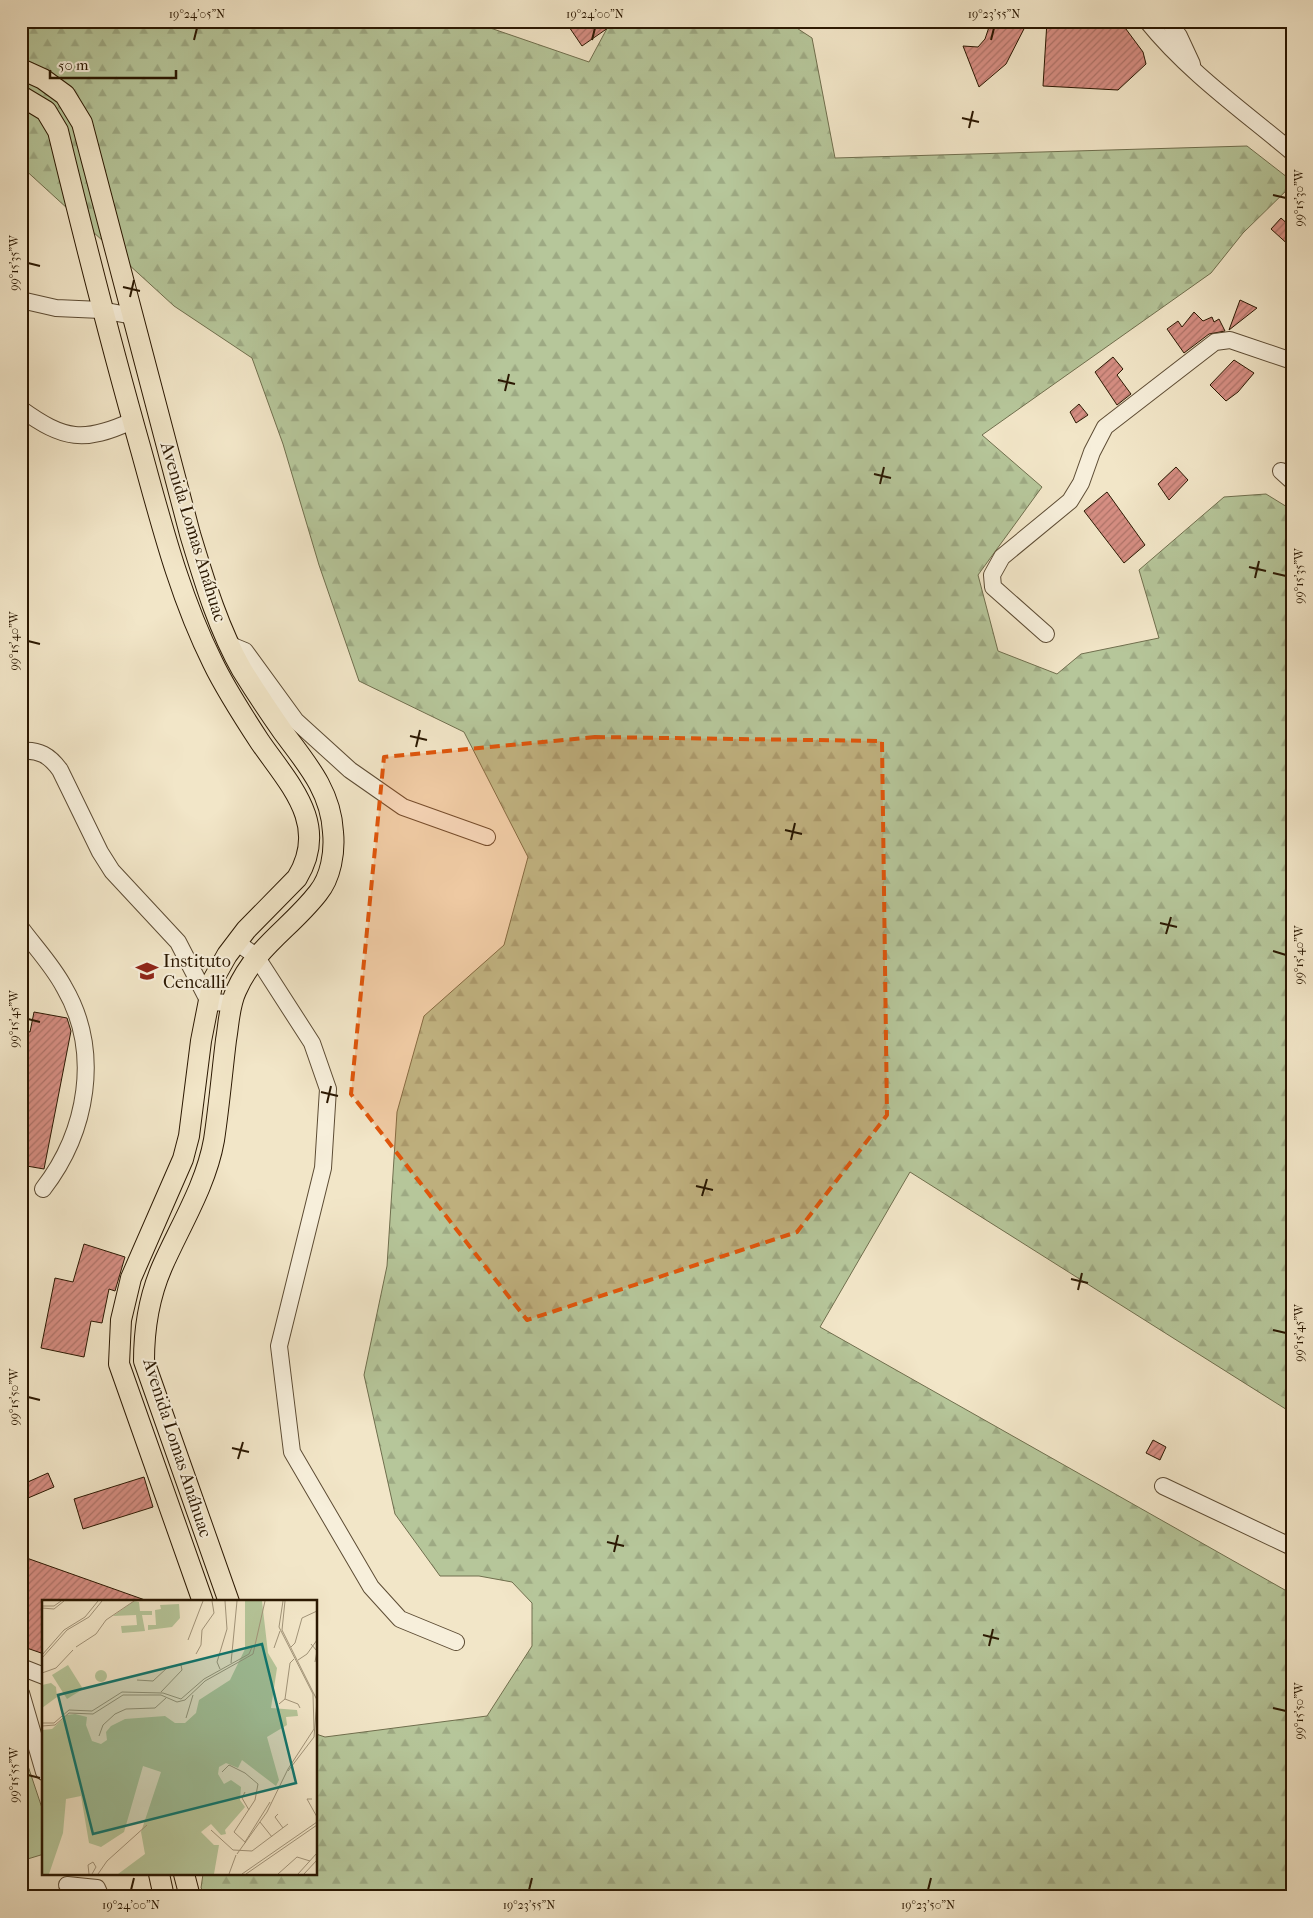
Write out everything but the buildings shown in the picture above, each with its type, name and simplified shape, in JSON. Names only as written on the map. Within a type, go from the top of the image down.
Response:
[{"type":"main road","points":[[21,56],[53,76],[65,94]]},
{"type":"main road","name":"Avenida Lomas Anáhuac","points":[[21,69],[65,94],[82,122],[190,534],[206,585],[228,644],[261,699],[314,774],[328,801],[333,833],[330,866],[318,893],[256,956],[241,980],[231,1003],[214,1141],[207,1167],[149,1304],[144,1361],[228,1600]]},
{"type":"main road","name":"Avenida Lomas Anáhuac","points":[[21,96],[46,110],[58,131],[101,310],[182,592],[203,644],[240,711],[293,786],[307,820],[308,847],[303,869],[297,878],[236,942],[213,980],[208,1002],[189,1136],[183,1159],[131,1278],[124,1306],[119,1342],[120,1364],[202,1600]]},
{"type":"main road","points":[[159,1876],[164,1897]]},
{"type":"main road","points":[[185,1876],[190,1897]]},
{"type":"street","points":[[1148,21],[1166,45],[1194,71],[1292,152]]},
{"type":"street","points":[[1168,21],[1179,36],[1194,71]]},
{"type":"street","points":[[21,300],[56,308],[101,310],[133,316]]},
{"type":"street","points":[[1046,634],[993,587],[992,575],[1002,557],[1070,501],[1081,483],[1092,452],[1105,427],[1215,342],[1230,340],[1292,361]]},
{"type":"street","points":[[21,409],[60,432],[79,436],[97,435],[132,420]]},
{"type":"street","points":[[228,644],[245,651],[296,721],[350,770],[403,807],[487,836]]},
{"type":"street","points":[[21,751],[38,752],[53,760],[60,770],[100,852],[112,871],[178,942],[208,1002],[231,1003]]},
{"type":"street","points":[[21,928],[64,986],[74,1006],[84,1049],[86,1071],[81,1114],[67,1154],[44,1189]]},
{"type":"street","points":[[236,942],[256,956],[312,1043],[328,1089],[323,1168],[279,1346],[292,1452],[371,1587],[400,1619],[456,1642]]},
{"type":"street","points":[[1163,1486],[1292,1547]]},
{"type":"street","points":[[21,1667],[42,1675]]},
{"type":"street","points":[[21,1693],[42,1765]]},
{"type":"street","points":[[69,1885],[97,1888],[101,1897]]},
{"type":"highlighted area","points":[[595,737],[882,741],[887,1115],[797,1232],[527,1320],[351,1094],[384,757]]},
{"type":"green space","points":[[21,21],[470,21],[589,62],[611,21],[786,21],[812,38],[835,158],[1247,146],[1292,181],[1292,185],[1243,233],[1211,273],[982,435],[1042,487],[978,575],[998,651],[1057,674],[1081,654],[1159,638],[1139,570],[1224,497],[1266,494],[1292,510],[1292,1413],[910,1172],[820,1327],[1292,1594],[1292,1897],[208,1897],[201,1888],[203,1876],[318,1876],[318,1735],[325,1737],[487,1716],[532,1646],[532,1603],[512,1582],[479,1576],[440,1576],[395,1514],[364,1375],[387,1266],[397,1112],[424,1016],[504,945],[528,857],[464,732],[359,681],[319,565],[283,444],[252,358],[174,306],[21,166]]},
{"type":"green space","points":[[21,1745],[42,1808],[42,1855],[21,1861]]},
{"type":"place","name":"Instituto Cencalli","points":[[147,971]]}]
